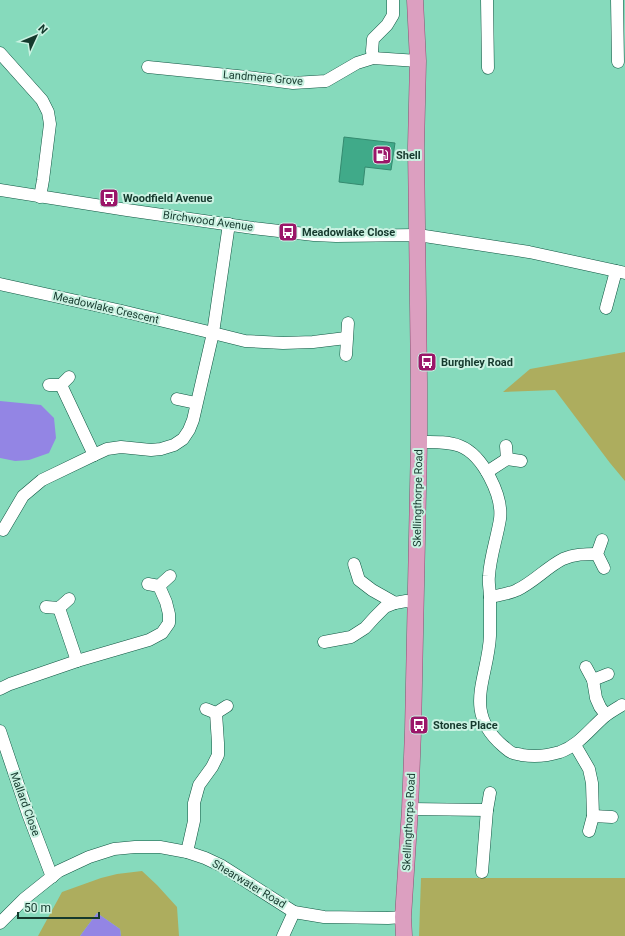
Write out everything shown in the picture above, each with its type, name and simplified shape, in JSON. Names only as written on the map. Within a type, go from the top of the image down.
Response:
[{"type":"main road","name":"Skellingthorpe Road","points":[[404,936],[403,917],[413,731],[419,442],[416,146],[418,61],[415,0]]},
{"type":"street","points":[[393,0],[393,14],[387,25],[373,39],[373,58],[418,61]]},
{"type":"street","points":[[488,0],[488,68]]},
{"type":"street","points":[[617,0],[618,62]]},
{"type":"street","points":[[0,53],[42,100],[48,112],[50,124],[40,196]]},
{"type":"street","name":"Landmere Grove","points":[[148,67],[293,83],[326,81],[356,63],[373,58]]},
{"type":"street","name":"Birchwood Avenue","points":[[0,190],[127,210],[314,235],[336,236],[418,234],[529,252],[620,272]]},
{"type":"street","points":[[4,530],[23,496],[42,480],[107,449],[120,447],[151,450],[161,449],[174,445],[183,439],[193,420],[213,333],[229,224]]},
{"type":"street","points":[[606,308],[620,272]]},
{"type":"street","name":"Meadowlake Crescent","points":[[0,284],[122,311],[245,341],[283,343],[313,342],[346,338]]},
{"type":"street","points":[[346,355],[348,323]]},
{"type":"street","points":[[60,382],[94,455]]},
{"type":"street","points":[[177,399],[196,402]]},
{"type":"street","points":[[419,442],[450,442],[462,446],[473,454],[487,472],[494,485],[498,501],[500,518],[489,576],[490,637],[481,685],[480,701],[481,714],[487,728],[499,742],[512,753],[533,756],[546,755],[575,745],[606,715],[622,705]]},
{"type":"street","points":[[506,446],[507,459]]},
{"type":"street","points":[[487,472],[507,459],[521,461]]},
{"type":"street","points":[[602,540],[597,554],[604,568]]},
{"type":"street","points":[[490,597],[516,590],[535,580],[564,558],[580,554],[597,554]]},
{"type":"street","points":[[354,564],[359,580],[372,590],[395,603]]},
{"type":"street","points":[[0,689],[10,684],[78,661],[149,640],[162,633],[169,624],[170,614],[166,602],[154,585],[170,576]]},
{"type":"street","points":[[46,607],[59,608],[69,599]]},
{"type":"street","points":[[324,642],[351,636],[365,628],[385,607],[406,601],[416,602]]},
{"type":"street","points":[[59,608],[78,661]]},
{"type":"street","points":[[586,667],[593,680],[596,698],[606,715]]},
{"type":"street","points":[[593,680],[608,674]]},
{"type":"street","points":[[188,852],[194,821],[194,803],[199,785],[212,767],[218,755],[218,743],[211,711],[227,706]]},
{"type":"street","name":"Mallard Close","points":[[0,731],[28,814],[52,877]]},
{"type":"street","points":[[575,745],[589,769],[592,783],[593,816],[589,831]]},
{"type":"street","points":[[482,872],[490,793]]},
{"type":"street","points":[[410,809],[488,810]]},
{"type":"street","points":[[593,816],[612,817]]},
{"type":"street","name":"Shearwater Road","points":[[0,923],[24,899],[59,871],[89,857],[114,849],[135,847],[160,847],[188,852],[205,858],[222,866],[294,912],[324,917],[403,917]]},
{"type":"street","points":[[283,936],[294,912]]},
{"type":"shaded area","points":[[625,352],[625,481],[555,390],[503,392],[530,369]]},
{"type":"shaded area","points":[[0,401],[41,405],[54,418],[56,438],[49,453],[29,460],[15,461],[0,458]]},
{"type":"shaded area","points":[[142,871],[177,907],[179,936],[121,936],[120,929],[97,913],[80,936],[38,936],[62,892],[101,878],[117,874]]},
{"type":"shaded area","points":[[421,878],[625,878],[625,936],[419,936]]},
{"type":"shaded area","points":[[97,913],[120,929],[121,936],[80,936]]},
{"type":"building","points":[[344,137],[395,143],[391,170],[365,167],[363,185],[339,182]]},
{"type":"place","name":"Shell","points":[[382,155]]},
{"type":"place","name":"Woodfield Avenue","points":[[109,198]]},
{"type":"place","name":"Meadowlake Close","points":[[288,232]]},
{"type":"place","name":"Burghley Road","points":[[427,362]]},
{"type":"place","name":"Stones Place","points":[[419,725]]}]
